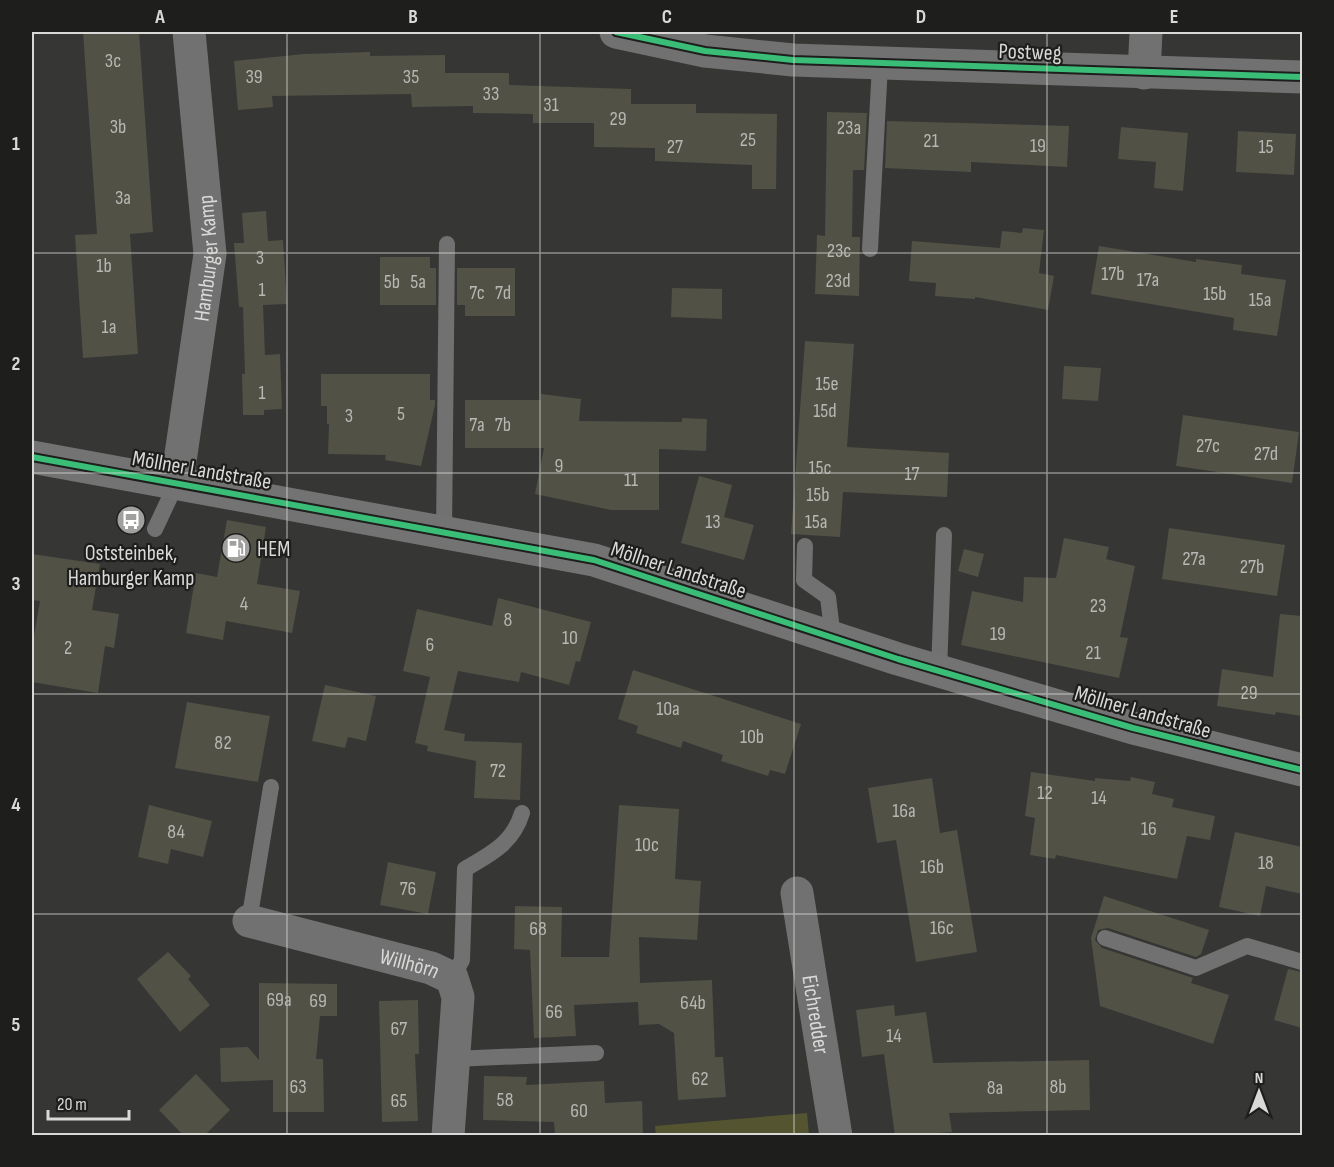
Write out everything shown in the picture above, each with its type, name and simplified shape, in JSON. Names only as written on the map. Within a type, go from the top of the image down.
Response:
[{"type":"main road","name":"Möllner Landstraße","points":[[32,457],[594,560],[939,671],[1133,728],[1302,770]]},
{"type":"street","name":"Hamburger Kamp","points":[[177,482],[210,254],[189,32]]},
{"type":"street","name":"Postweg","points":[[616,32],[705,51],[793,60],[880,65],[1302,77]]},
{"type":"street","points":[[1144,73],[1146,32]]},
{"type":"street","name":"Eichredder","points":[[797,893],[836,1136]]},
{"type":"street","name":"Willhörn","points":[[249,921],[431,968],[452,978],[458,997],[448,1136]]},
{"type":"lane","points":[[870,249],[880,65]]},
{"type":"lane","points":[[444,532],[447,244]]},
{"type":"lane","points":[[155,529],[177,482]]},
{"type":"lane","points":[[939,671],[944,535]]},
{"type":"lane","points":[[805,546],[804,580],[828,597],[833,638]]},
{"type":"lane","points":[[249,921],[271,787]]},
{"type":"lane","points":[[452,978],[462,960],[465,869],[503,846],[518,828],[522,813]]},
{"type":"lane","points":[[1105,938],[1196,968],[1246,946],[1302,962]]},
{"type":"lane","points":[[453,1059],[597,1053]]},
{"type":"shaded area","points":[[807,1113],[809,1135],[656,1135],[655,1126]]},
{"type":"building","points":[[83,32],[139,32],[153,232],[130,234],[138,354],[83,358],[75,235],[97,234]]},
{"type":"building","points":[[370,52],[370,56],[445,55],[445,73],[509,73],[509,85],[631,89],[631,104],[696,104],[696,113],[777,114],[776,189],[752,189],[752,165],[655,161],[655,148],[594,147],[594,123],[533,123],[533,114],[473,113],[473,106],[412,107],[411,94],[272,96],[273,107],[238,110],[234,61],[304,54]]},
{"type":"building","points":[[827,112],[867,113],[864,170],[853,170],[852,237],[860,237],[859,296],[815,294],[817,235],[825,236]]},
{"type":"building","points":[[887,121],[1069,126],[1067,167],[971,162],[971,172],[885,168]]},
{"type":"building","points":[[1121,127],[1188,133],[1183,191],[1154,188],[1156,162],[1118,159]]},
{"type":"building","points":[[1238,131],[1296,134],[1294,175],[1236,172]]},
{"type":"building","points":[[266,211],[268,241],[283,240],[287,304],[263,305],[265,355],[280,354],[282,409],[264,410],[264,415],[243,415],[242,374],[245,374],[243,307],[239,307],[234,243],[244,243],[242,213]]},
{"type":"building","points":[[1023,228],[1044,230],[1039,273],[1054,276],[1048,310],[975,297],[975,299],[935,296],[936,283],[909,281],[912,241],[1000,248],[1002,231],[1022,233]]},
{"type":"building","points":[[1099,246],[1196,262],[1196,259],[1242,265],[1241,274],[1286,280],[1277,336],[1233,330],[1234,318],[1091,294]]},
{"type":"building","points":[[380,257],[430,257],[430,268],[436,268],[436,305],[380,305]]},
{"type":"building","points":[[457,268],[515,268],[515,316],[465,316],[465,305],[457,305]]},
{"type":"building","points":[[672,288],[722,289],[722,319],[671,317]]},
{"type":"building","points":[[805,341],[854,344],[847,447],[949,453],[947,497],[843,492],[840,537],[791,534]]},
{"type":"building","points":[[1064,366],[1101,368],[1098,401],[1062,399]]},
{"type":"building","points":[[321,374],[430,374],[430,400],[435,400],[435,405],[421,466],[385,460],[386,455],[328,454],[329,424],[327,424],[327,406],[321,406]]},
{"type":"building","points":[[541,394],[581,399],[579,421],[682,422],[682,418],[707,419],[706,451],[659,449],[659,510],[611,510],[535,494],[544,448],[465,448],[465,400],[541,400]]},
{"type":"building","points":[[1183,415],[1299,432],[1292,483],[1176,466]]},
{"type":"building","points":[[699,476],[732,485],[724,517],[754,525],[744,560],[681,543]]},
{"type":"building","points":[[227,520],[266,527],[257,584],[300,591],[292,633],[226,621],[223,640],[186,633],[196,573],[217,577]]},
{"type":"building","points":[[1169,528],[1285,545],[1277,596],[1162,579]]},
{"type":"building","points":[[1064,538],[1109,547],[1106,559],[1135,566],[1120,637],[1128,638],[1119,678],[961,645],[972,591],[1023,602],[1024,577],[1056,578]]},
{"type":"building","points":[[964,549],[984,554],[978,577],[958,571]]},
{"type":"building","points":[[32,554],[100,564],[92,610],[119,614],[114,648],[105,646],[98,693],[32,682],[32,647],[40,601],[32,600]]},
{"type":"building","points":[[498,598],[591,622],[580,662],[576,661],[569,685],[521,672],[519,682],[458,671],[444,730],[465,734],[464,741],[522,743],[520,800],[474,798],[476,761],[427,751],[428,746],[415,743],[430,677],[403,671],[417,609],[492,626]]},
{"type":"building","points":[[1280,614],[1302,616],[1302,716],[1276,712],[1275,715],[1217,706],[1222,669],[1273,677]]},
{"type":"building","points":[[633,670],[801,724],[785,774],[770,770],[768,776],[721,761],[723,755],[683,741],[681,748],[636,733],[638,726],[618,719]]},
{"type":"building","points":[[325,685],[376,696],[366,741],[348,737],[345,748],[312,741]]},
{"type":"building","points":[[187,702],[270,716],[258,782],[175,768]]},
{"type":"building","points":[[1031,772],[1095,781],[1095,778],[1130,781],[1131,777],[1155,782],[1152,794],[1174,799],[1172,807],[1215,816],[1210,840],[1187,836],[1177,879],[1056,855],[1055,859],[1030,855],[1035,818],[1025,816]]},
{"type":"building","points":[[932,778],[940,833],[957,830],[977,952],[916,962],[896,840],[877,843],[868,788]]},
{"type":"building","points":[[149,805],[212,821],[203,857],[171,849],[168,864],[138,857]]},
{"type":"building","points":[[619,805],[679,809],[675,879],[701,881],[697,940],[639,937],[640,983],[712,980],[715,1057],[723,1057],[726,1097],[678,1100],[674,1033],[659,1024],[639,1025],[638,1002],[574,1005],[576,1036],[534,1038],[530,950],[514,949],[515,906],[562,907],[561,957],[609,957]]},
{"type":"building","points":[[1235,832],[1302,847],[1302,894],[1266,886],[1260,916],[1219,907]]},
{"type":"building","points":[[388,862],[436,872],[428,914],[380,905]]},
{"type":"building","points":[[1104,896],[1209,930],[1201,954],[1196,957],[1108,928],[1098,930],[1095,940],[1102,948],[1193,978],[1191,983],[1229,995],[1213,1044],[1100,1006],[1091,938]]},
{"type":"building","points":[[168,952],[191,976],[188,979],[210,1005],[180,1032],[137,979]]},
{"type":"building","points":[[1288,969],[1302,972],[1302,1028],[1274,1020]]},
{"type":"building","points":[[259,983],[337,984],[337,1016],[320,1016],[316,1059],[323,1059],[324,1112],[273,1112],[273,1080],[221,1082],[220,1048],[248,1047],[259,1060]]},
{"type":"building","points":[[418,1000],[419,1054],[415,1054],[418,1121],[382,1122],[379,1001]]},
{"type":"building","points":[[894,1005],[895,1016],[926,1012],[933,1063],[1089,1060],[1090,1110],[949,1113],[952,1132],[895,1136],[884,1054],[862,1057],[856,1010]]},
{"type":"building","points":[[196,1074],[230,1110],[204,1136],[184,1136],[159,1110]]},
{"type":"building","points":[[484,1076],[527,1077],[526,1085],[604,1081],[605,1103],[642,1101],[643,1133],[555,1136],[554,1122],[483,1120]]},
{"type":"cycle path","points":[[616,32],[705,51],[793,60],[1302,77]]},
{"type":"cycle path","points":[[32,457],[594,560],[898,659],[1133,728],[1302,770]]},
{"type":"place","name":"Oststeinbek, Hamburger Kamp","points":[[131,520]]},
{"type":"place","name":"HEM","points":[[236,548]]}]
